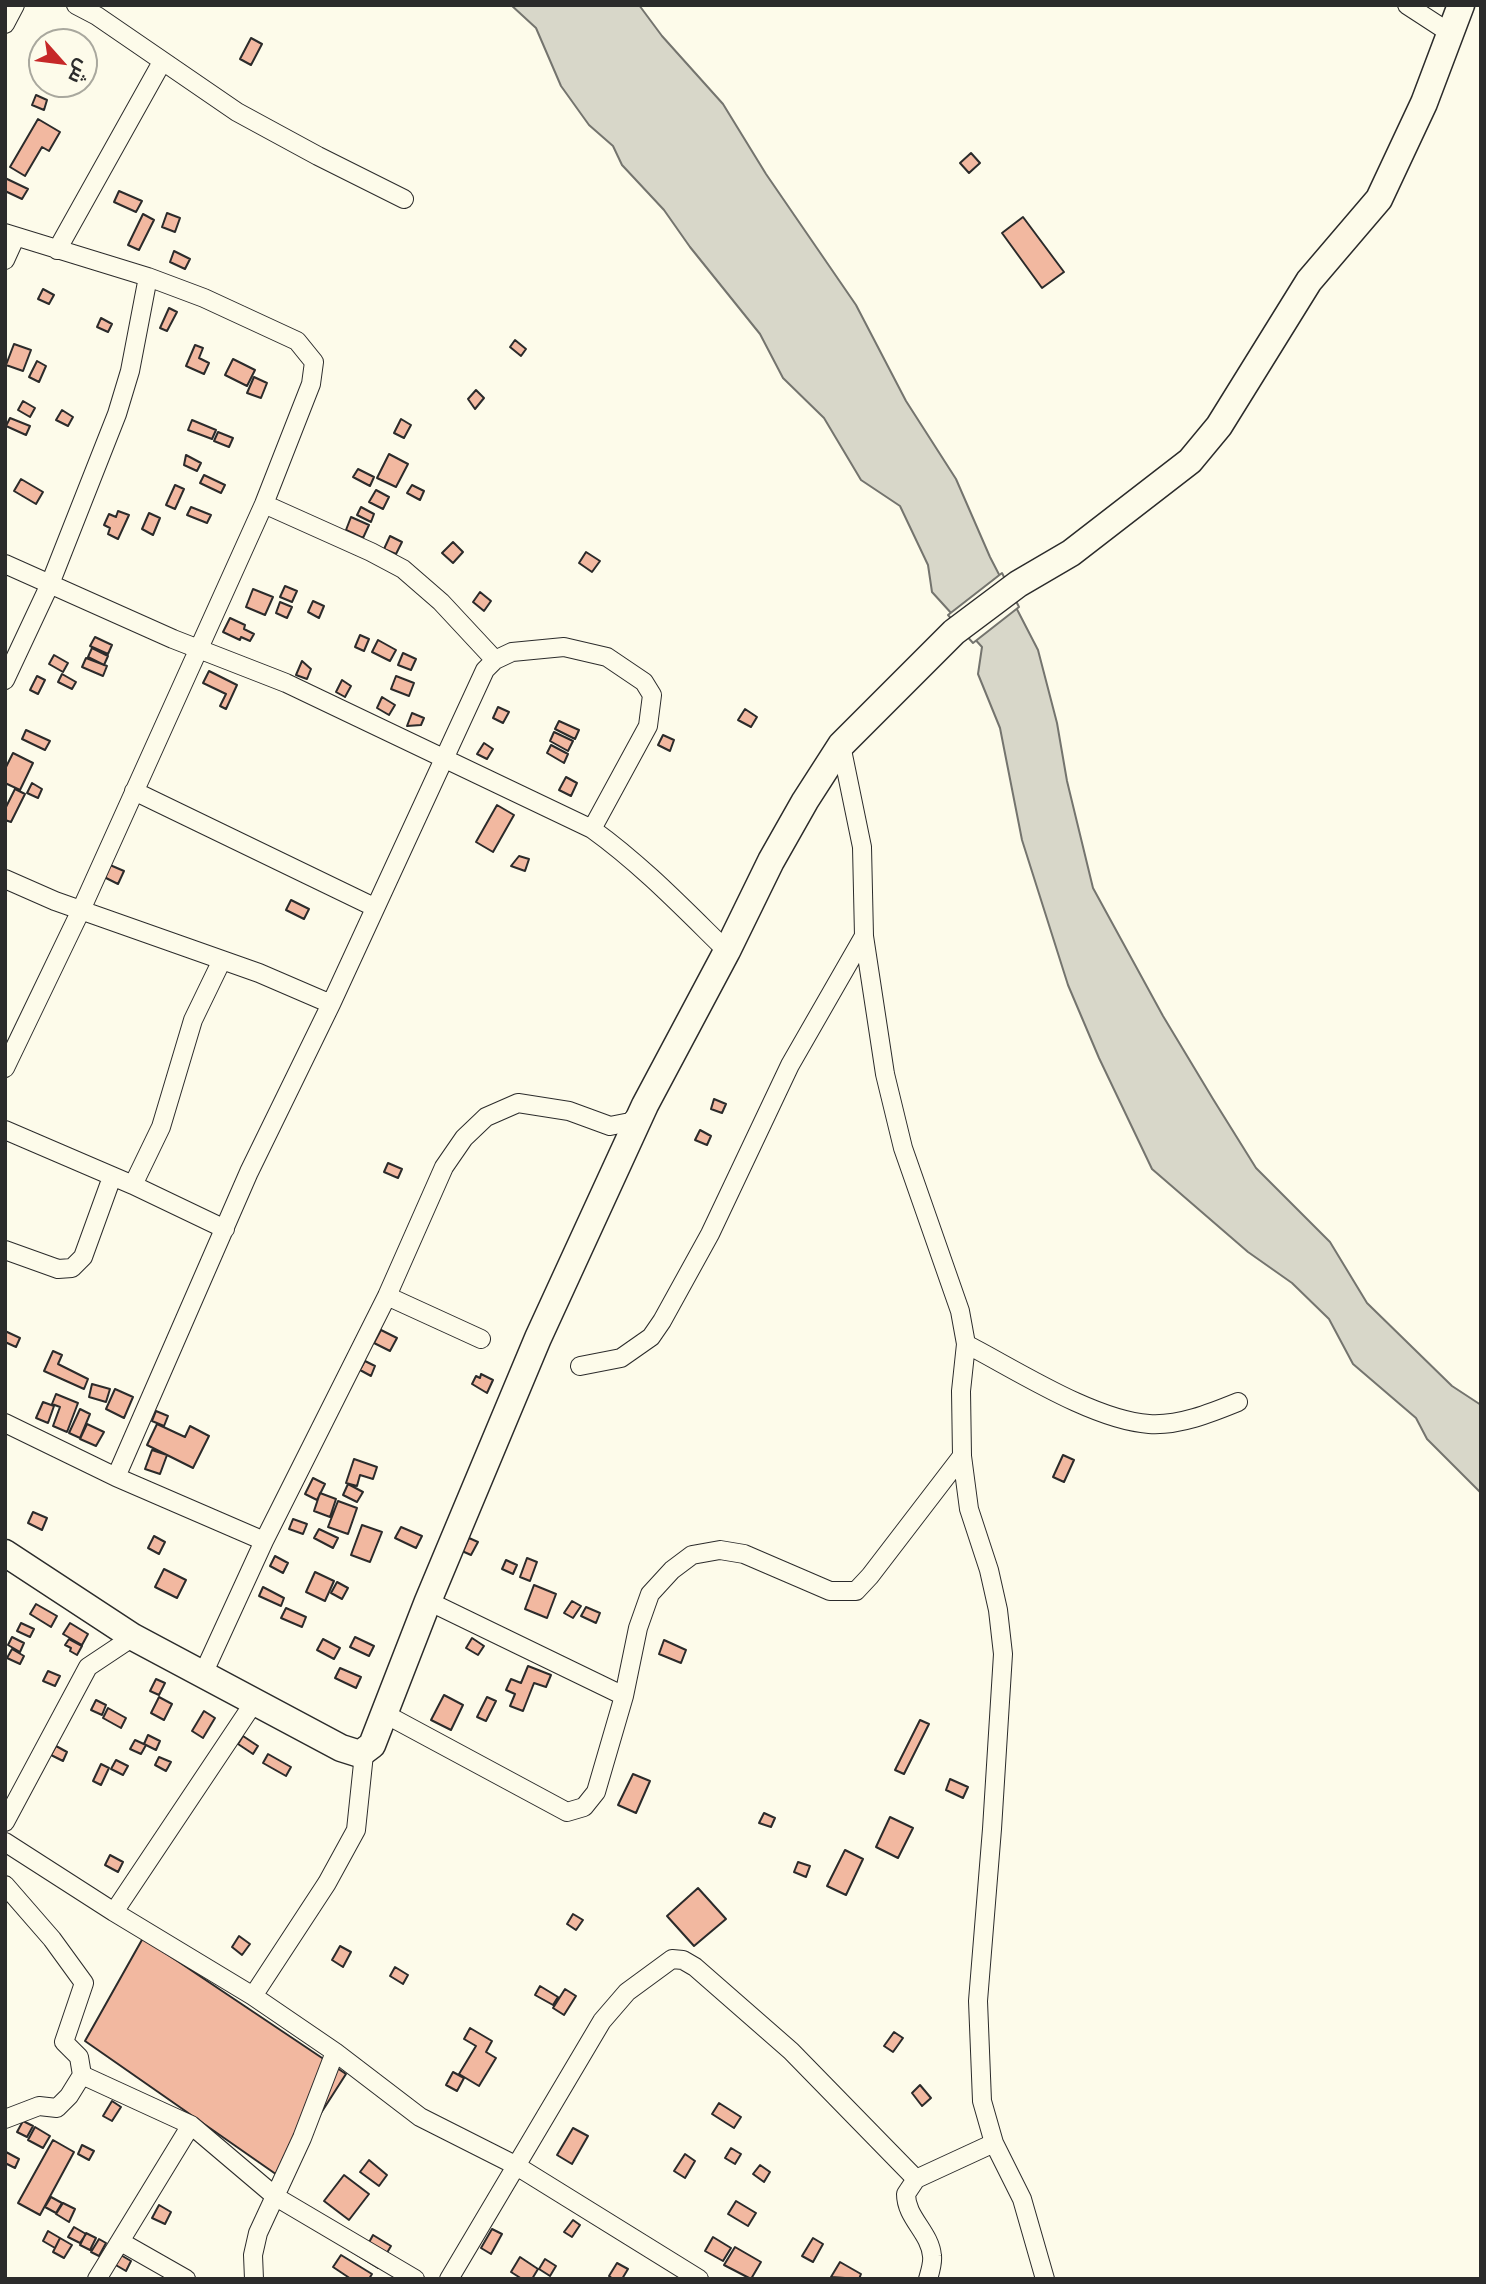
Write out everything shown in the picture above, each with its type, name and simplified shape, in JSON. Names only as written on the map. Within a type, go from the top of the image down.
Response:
[{"type":"street","points":[[5,24],[15,5]]},
{"type":"street","points":[[76,5],[97,16],[237,111],[404,199]]},
{"type":"street","points":[[1407,5],[1450,33]]},
{"type":"street","points":[[253,1996],[327,1882],[356,1830],[364,1754],[372,1745],[385,1714],[428,1601],[538,1338],[645,1105],[727,951],[771,861],[805,801],[841,745],[954,632],[1018,584],[1071,553],[1189,461],[1219,426],[1309,281],[1379,200],[1424,103],[1461,5]]},
{"type":"street","points":[[57,250],[162,62]]},
{"type":"street","points":[[5,260],[10,236],[148,277],[204,298],[297,341],[314,362],[311,383],[264,504],[81,910],[5,1068]]},
{"type":"street","points":[[5,680],[50,584],[117,414],[130,371],[148,277]]},
{"type":"street","points":[[264,504],[403,569],[495,660]]},
{"type":"street","points":[[5,564],[198,649],[286,683],[592,829],[621,849],[659,883],[727,951]]},
{"type":"street","points":[[116,1476],[249,1172],[331,1004],[485,670],[495,660],[512,652],[564,647],[582,650],[607,657],[644,682],[652,695],[648,726],[592,829]]},
{"type":"street","points":[[841,745],[862,847],[864,936],[885,1074],[902,1148],[960,1311],[966,1344],[961,1391],[962,1456],[969,1509],[989,1570],[998,1610],[1003,1654],[978,2001],[982,2101],[994,2143],[1022,2199],[1045,2279]]},
{"type":"street","points":[[134,791],[374,907]]},
{"type":"street","points":[[5,879],[81,910],[258,973],[331,1004]]},
{"type":"street","points":[[580,1366],[621,1358],[651,1337],[662,1321],[710,1234],[790,1065],[864,936]]},
{"type":"street","points":[[133,1185],[161,1127],[193,1020],[222,960]]},
{"type":"street","points":[[203,1674],[264,1541],[387,1296],[444,1167],[464,1138],[486,1116],[518,1103],[569,1111],[610,1126],[630,1122],[645,1105]]},
{"type":"street","points":[[5,1130],[133,1185],[225,1229]]},
{"type":"street","points":[[5,1250],[58,1269],[72,1268],[83,1258],[112,1177]]},
{"type":"street","points":[[387,1296],[481,1339]]},
{"type":"street","points":[[966,1344],[1068,1398],[1126,1420],[1150,1424],[1177,1422],[1238,1402]]},
{"type":"street","points":[[5,1423],[116,1476],[264,1541]]},
{"type":"street","points":[[385,1714],[568,1812],[584,1807],[596,1791],[624,1696],[638,1628],[650,1594],[672,1570],[692,1555],[720,1550],[744,1553],[830,1591],[856,1591],[962,1456]]},
{"type":"street","points":[[5,1553],[133,1637],[341,1748],[364,1754]]},
{"type":"street","points":[[428,1601],[624,1696]]},
{"type":"street","points":[[5,1822],[88,1667],[133,1637]]},
{"type":"street","points":[[114,1912],[255,1701]]},
{"type":"street","points":[[5,1842],[253,1996],[335,2052],[420,2117],[515,2165],[699,2279]]},
{"type":"street","points":[[5,2119],[39,2106],[57,2108],[69,2096],[82,2075],[79,2057],[64,2042],[84,1983],[52,1939],[7,1889]]},
{"type":"street","points":[[449,2279],[602,2021],[627,1992],[672,1959],[683,1960],[695,1967],[791,2051],[916,2179]]},
{"type":"street","points":[[254,2279],[254,2243],[307,2125],[335,2052]]},
{"type":"street","points":[[82,2075],[191,2125],[276,2197],[415,2279]]},
{"type":"street","points":[[97,2279],[191,2125]]},
{"type":"street","points":[[928,2279],[933,2258],[927,2237],[908,2209],[905,2194],[916,2179],[994,2143]]},
{"type":"street","points":[[121,2242],[186,2279]]},
{"type":"shaded area","points":[[511,5],[639,5],[662,36],[723,104],[766,174],[856,305],[906,401],[956,479],[990,557],[1038,650],[1093,888],[1163,1016],[1256,1168],[1330,1242],[1367,1303],[1452,1386],[1481,1405],[1481,1493],[1427,1439],[1416,1418],[1353,1364],[1329,1319],[1292,1283],[1248,1252],[1152,1169],[1099,1058],[1068,985],[1022,840],[1000,728],[978,674],[982,647],[932,592],[928,565],[900,506],[861,480],[824,418],[783,378],[760,334],[664,210],[622,165],[613,146],[589,125],[561,86],[536,28]]},
{"type":"pier","points":[[1002,573],[1019,607],[973,643],[948,615]]},
{"type":"building","points":[[251,38],[262,44],[251,65],[240,59]]},
{"type":"building","points":[[35,98],[47,100],[44,110],[32,105]]},
{"type":"building","points":[[38,119],[60,132],[49,151],[42,147],[25,176],[10,167]]},
{"type":"building","points":[[971,153],[980,163],[969,173],[960,163]]},
{"type":"building","points":[[5,178],[28,189],[22,199],[5,191]]},
{"type":"building","points":[[119,191],[142,201],[136,212],[114,202]]},
{"type":"building","points":[[167,213],[180,218],[175,232],[162,227]]},
{"type":"building","points":[[143,214],[154,220],[139,250],[128,245]]},
{"type":"building","points":[[1023,217],[1064,272],[1042,288],[1002,233]]},
{"type":"building","points":[[174,251],[190,259],[185,269],[170,262]]},
{"type":"building","points":[[43,289],[54,295],[49,304],[38,299]]},
{"type":"building","points":[[169,308],[177,312],[167,331],[160,328]]},
{"type":"building","points":[[101,318],[112,324],[108,332],[97,327]]},
{"type":"building","points":[[515,340],[526,349],[521,356],[510,347]]},
{"type":"building","points":[[14,344],[31,350],[23,371],[6,365]]},
{"type":"building","points":[[195,345],[203,348],[199,358],[209,363],[204,374],[186,366]]},
{"type":"building","points":[[233,359],[255,370],[247,386],[225,375]]},
{"type":"building","points":[[37,361],[46,366],[39,382],[29,377]]},
{"type":"building","points":[[254,377],[267,383],[261,398],[247,393]]},
{"type":"building","points":[[476,390],[484,398],[475,409],[468,399]]},
{"type":"building","points":[[23,401],[35,408],[30,417],[18,410]]},
{"type":"building","points":[[62,410],[73,417],[68,426],[56,420]]},
{"type":"building","points":[[10,418],[30,426],[26,435],[6,426]]},
{"type":"building","points":[[401,419],[411,425],[404,438],[394,433]]},
{"type":"building","points":[[192,420],[216,430],[212,439],[188,430]]},
{"type":"building","points":[[218,432],[233,438],[229,447],[214,441]]},
{"type":"building","points":[[389,454],[408,464],[396,487],[377,478]]},
{"type":"building","points":[[186,455],[201,463],[197,471],[184,465]]},
{"type":"building","points":[[358,469],[374,477],[370,486],[353,477]]},
{"type":"building","points":[[204,475],[225,485],[221,493],[200,483]]},
{"type":"building","points":[[21,479],[43,492],[36,504],[14,491]]},
{"type":"building","points":[[175,485],[184,489],[175,509],[166,505]]},
{"type":"building","points":[[412,485],[424,491],[420,500],[407,493]]},
{"type":"building","points":[[376,490],[389,497],[383,509],[369,502]]},
{"type":"building","points":[[191,507],[211,515],[207,523],[187,515]]},
{"type":"building","points":[[361,507],[374,514],[371,522],[357,515]]},
{"type":"building","points":[[118,511],[129,515],[118,539],[108,534],[110,528],[104,525],[109,514],[116,517]]},
{"type":"building","points":[[149,513],[160,518],[153,535],[142,529]]},
{"type":"building","points":[[351,517],[369,525],[363,538],[346,530]]},
{"type":"building","points":[[390,536],[402,542],[396,554],[384,549]]},
{"type":"building","points":[[453,542],[463,552],[453,563],[442,553]]},
{"type":"building","points":[[586,552],[600,561],[592,572],[579,563]]},
{"type":"building","points":[[285,586],[297,591],[292,602],[280,597]]},
{"type":"building","points":[[253,589],[273,597],[265,615],[246,607]]},
{"type":"building","points":[[480,592],[491,601],[484,611],[473,602]]},
{"type":"building","points":[[313,601],[324,606],[319,618],[308,612]]},
{"type":"building","points":[[280,602],[292,607],[287,618],[276,613]]},
{"type":"building","points":[[230,618],[245,625],[244,629],[254,634],[250,641],[241,637],[240,640],[223,632]]},
{"type":"building","points":[[360,635],[369,639],[364,651],[355,647]]},
{"type":"building","points":[[95,637],[112,645],[108,654],[90,646]]},
{"type":"building","points":[[378,640],[396,650],[390,661],[372,652]]},
{"type":"building","points":[[92,648],[108,656],[104,665],[88,657]]},
{"type":"building","points":[[403,653],[416,659],[411,670],[398,665]]},
{"type":"building","points":[[54,655],[68,663],[63,672],[49,664]]},
{"type":"building","points":[[86,658],[107,666],[103,676],[82,667]]},
{"type":"building","points":[[302,661],[311,669],[307,679],[296,675]]},
{"type":"building","points":[[209,671],[237,685],[226,709],[220,706],[226,694],[203,683]]},
{"type":"building","points":[[62,674],[76,682],[72,689],[58,682]]},
{"type":"building","points":[[37,676],[45,680],[38,694],[30,690]]},
{"type":"building","points":[[396,676],[414,683],[409,696],[391,689]]},
{"type":"building","points":[[342,680],[351,686],[345,697],[336,692]]},
{"type":"building","points":[[382,697],[395,705],[389,715],[377,708]]},
{"type":"building","points":[[498,707],[509,712],[503,723],[493,718]]},
{"type":"building","points":[[745,709],[757,717],[751,727],[738,720]]},
{"type":"building","points":[[412,713],[424,718],[421,725],[407,726]]},
{"type":"building","points":[[559,721],[579,730],[575,739],[555,729]]},
{"type":"building","points":[[26,730],[50,741],[45,750],[22,739]]},
{"type":"building","points":[[554,732],[573,741],[568,751],[550,741]]},
{"type":"building","points":[[663,735],[674,740],[670,751],[658,745]]},
{"type":"building","points":[[484,743],[493,749],[487,759],[477,754]]},
{"type":"building","points":[[551,745],[568,754],[564,763],[547,753]]},
{"type":"building","points":[[13,753],[33,763],[20,790],[5,783],[5,769]]},
{"type":"building","points":[[566,777],[577,783],[571,796],[559,790]]},
{"type":"building","points":[[32,783],[42,789],[38,798],[27,793]]},
{"type":"building","points":[[15,789],[25,794],[11,822],[5,820],[5,809]]},
{"type":"building","points":[[497,805],[514,815],[493,852],[476,842]]},
{"type":"building","points":[[519,856],[529,859],[525,871],[511,866]]},
{"type":"building","points":[[110,865],[124,871],[118,884],[104,877]]},
{"type":"building","points":[[291,900],[309,909],[304,919],[286,910]]},
{"type":"building","points":[[714,1099],[726,1104],[722,1113],[711,1109]]},
{"type":"building","points":[[700,1130],[711,1136],[707,1145],[695,1140]]},
{"type":"building","points":[[388,1163],[402,1169],[398,1178],[384,1172]]},
{"type":"building","points":[[381,1330],[397,1338],[390,1351],[374,1343]]},
{"type":"building","points":[[5,1331],[20,1338],[16,1347],[5,1342]]},
{"type":"building","points":[[53,1351],[62,1355],[58,1364],[88,1379],[84,1389],[44,1371]]},
{"type":"building","points":[[365,1361],[375,1366],[371,1376],[360,1370]]},
{"type":"building","points":[[481,1374],[493,1380],[487,1393],[472,1384],[476,1376],[480,1378]]},
{"type":"building","points":[[92,1384],[110,1389],[106,1402],[89,1397]]},
{"type":"building","points":[[115,1389],[133,1397],[124,1418],[106,1409]]},
{"type":"building","points":[[56,1394],[78,1403],[67,1432],[53,1426],[60,1407],[52,1404]]},
{"type":"building","points":[[43,1402],[54,1406],[48,1423],[36,1418]]},
{"type":"building","points":[[80,1409],[90,1414],[80,1438],[69,1433]]},
{"type":"building","points":[[156,1411],[168,1416],[164,1426],[152,1421]]},
{"type":"building","points":[[87,1424],[104,1432],[96,1446],[80,1439]]},
{"type":"building","points":[[157,1424],[185,1437],[190,1426],[209,1436],[193,1468],[147,1445]]},
{"type":"building","points":[[152,1450],[167,1455],[160,1474],[145,1469]]},
{"type":"building","points":[[1063,1455],[1074,1460],[1064,1482],[1053,1477]]},
{"type":"building","points":[[354,1459],[377,1467],[373,1479],[360,1475],[357,1486],[346,1483]]},
{"type":"building","points":[[313,1478],[325,1484],[317,1500],[305,1494]]},
{"type":"building","points":[[348,1484],[363,1492],[357,1502],[343,1495]]},
{"type":"building","points":[[320,1493],[336,1499],[330,1517],[314,1511]]},
{"type":"building","points":[[338,1501],[357,1508],[348,1534],[328,1527]]},
{"type":"building","points":[[33,1512],[47,1518],[42,1530],[28,1523]]},
{"type":"building","points":[[293,1519],[307,1524],[303,1534],[289,1529]]},
{"type":"building","points":[[362,1525],[382,1532],[370,1562],[351,1555]]},
{"type":"building","points":[[401,1527],[422,1536],[416,1548],[395,1538]]},
{"type":"building","points":[[319,1529],[338,1538],[333,1548],[314,1538]]},
{"type":"building","points":[[154,1536],[165,1542],[159,1554],[148,1548]]},
{"type":"building","points":[[469,1538],[478,1542],[471,1555],[462,1551]]},
{"type":"building","points":[[275,1556],[288,1563],[283,1573],[270,1566]]},
{"type":"building","points":[[527,1558],[537,1562],[530,1581],[520,1577]]},
{"type":"building","points":[[506,1560],[517,1565],[513,1574],[502,1569]]},
{"type":"building","points":[[164,1569],[186,1580],[177,1598],[155,1587]]},
{"type":"building","points":[[315,1572],[334,1581],[325,1601],[306,1592]]},
{"type":"building","points":[[337,1582],[348,1588],[342,1599],[331,1593]]},
{"type":"building","points":[[534,1585],[556,1594],[547,1618],[525,1609]]},
{"type":"building","points":[[263,1587],[284,1598],[281,1606],[259,1596]]},
{"type":"building","points":[[572,1601],[581,1606],[573,1618],[564,1613]]},
{"type":"building","points":[[36,1604],[57,1616],[51,1627],[30,1614]]},
{"type":"building","points":[[586,1607],[600,1613],[596,1623],[581,1616]]},
{"type":"building","points":[[286,1608],[306,1617],[302,1627],[281,1618]]},
{"type":"building","points":[[21,1623],[34,1629],[30,1637],[17,1631]]},
{"type":"building","points":[[70,1623],[88,1634],[82,1645],[63,1634]]},
{"type":"building","points":[[12,1637],[24,1643],[20,1652],[8,1645]]},
{"type":"building","points":[[355,1637],[374,1646],[369,1656],[350,1647]]},
{"type":"building","points":[[472,1638],[484,1646],[478,1655],[466,1648]]},
{"type":"building","points":[[69,1639],[82,1646],[77,1655],[65,1645]]},
{"type":"building","points":[[323,1639],[340,1648],[334,1659],[317,1650]]},
{"type":"building","points":[[664,1640],[686,1650],[681,1663],[659,1654]]},
{"type":"building","points":[[12,1649],[24,1656],[20,1664],[7,1658]]},
{"type":"building","points":[[528,1666],[551,1675],[546,1687],[534,1683],[523,1711],[510,1706],[515,1694],[506,1690],[511,1679],[521,1683]]},
{"type":"building","points":[[340,1668],[361,1677],[356,1688],[335,1678]]},
{"type":"building","points":[[48,1671],[60,1676],[55,1686],[43,1681]]},
{"type":"building","points":[[156,1679],[165,1683],[159,1695],[150,1691]]},
{"type":"building","points":[[444,1695],[463,1705],[451,1730],[431,1720]]},
{"type":"building","points":[[159,1697],[172,1704],[164,1720],[151,1713]]},
{"type":"building","points":[[487,1697],[496,1701],[486,1721],[477,1717]]},
{"type":"building","points":[[96,1700],[106,1705],[102,1715],[91,1710]]},
{"type":"building","points":[[108,1708],[126,1718],[121,1728],[103,1718]]},
{"type":"building","points":[[204,1711],[215,1718],[203,1738],[192,1731]]},
{"type":"building","points":[[920,1720],[929,1724],[904,1774],[895,1770]]},
{"type":"building","points":[[148,1735],[160,1741],[156,1750],[144,1744]]},
{"type":"building","points":[[243,1736],[258,1746],[253,1754],[238,1744]]},
{"type":"building","points":[[135,1740],[146,1745],[141,1754],[130,1749]]},
{"type":"building","points":[[56,1746],[67,1752],[63,1761],[51,1755]]},
{"type":"building","points":[[268,1754],[291,1767],[286,1776],[263,1763]]},
{"type":"building","points":[[159,1757],[171,1762],[166,1771],[155,1765]]},
{"type":"building","points":[[116,1760],[128,1766],[123,1775],[111,1769]]},
{"type":"building","points":[[101,1764],[109,1768],[101,1785],[93,1781]]},
{"type":"building","points":[[633,1774],[650,1781],[636,1813],[618,1805]]},
{"type":"building","points":[[950,1779],[968,1787],[963,1798],[946,1790]]},
{"type":"building","points":[[764,1813],[775,1818],[771,1827],[759,1823]]},
{"type":"building","points":[[890,1817],[913,1828],[898,1858],[876,1847]]},
{"type":"building","points":[[845,1850],[863,1859],[846,1895],[827,1886]]},
{"type":"building","points":[[110,1855],[123,1862],[118,1872],[105,1865]]},
{"type":"building","points":[[798,1862],[810,1866],[806,1877],[794,1872]]},
{"type":"building","points":[[698,1888],[726,1919],[694,1946],[667,1916]]},
{"type":"building","points":[[573,1914],[583,1920],[576,1930],[567,1924]]},
{"type":"building","points":[[239,1936],[250,1944],[242,1955],[232,1947]]},
{"type":"building","points":[[143,1938],[346,2074],[280,2177],[85,2041]]},
{"type":"building","points":[[340,1946],[351,1952],[343,1967],[332,1960]]},
{"type":"building","points":[[395,1967],[408,1975],[403,1984],[390,1976]]},
{"type":"building","points":[[540,1986],[558,1997],[553,2005],[535,1995]]},
{"type":"building","points":[[565,1989],[576,1996],[564,2015],[553,2008]]},
{"type":"building","points":[[470,2028],[492,2041],[486,2052],[496,2058],[479,2086],[459,2074],[476,2046],[464,2039]]},
{"type":"building","points":[[894,2032],[903,2038],[893,2052],[884,2046]]},
{"type":"building","points":[[453,2072],[464,2078],[457,2091],[446,2085]]},
{"type":"building","points":[[920,2085],[931,2098],[922,2106],[912,2093]]},
{"type":"building","points":[[112,2101],[121,2107],[112,2121],[103,2116]]},
{"type":"building","points":[[719,2103],[741,2117],[734,2128],[712,2114]]},
{"type":"building","points":[[23,2121],[33,2126],[27,2137],[17,2132]]},
{"type":"building","points":[[35,2127],[50,2136],[43,2148],[28,2140]]},
{"type":"building","points":[[573,2128],[588,2136],[572,2164],[557,2155]]},
{"type":"building","points":[[53,2140],[74,2152],[40,2215],[18,2203]]},
{"type":"building","points":[[82,2145],[94,2151],[89,2160],[78,2154]]},
{"type":"building","points":[[731,2148],[741,2154],[735,2164],[725,2158]]},
{"type":"building","points":[[6,2152],[19,2159],[15,2168],[5,2163]]},
{"type":"building","points":[[685,2154],[695,2161],[685,2178],[674,2171]]},
{"type":"building","points":[[369,2160],[387,2175],[379,2186],[360,2172]]},
{"type":"building","points":[[760,2165],[770,2172],[764,2182],[753,2174]]},
{"type":"building","points":[[344,2175],[369,2194],[349,2220],[324,2201]]},
{"type":"building","points":[[51,2197],[62,2203],[56,2213],[45,2207]]},
{"type":"building","points":[[736,2201],[756,2213],[748,2226],[728,2214]]},
{"type":"building","points":[[63,2203],[75,2209],[69,2222],[56,2214]]},
{"type":"building","points":[[159,2205],[171,2212],[165,2224],[152,2218]]},
{"type":"building","points":[[573,2220],[580,2225],[572,2237],[564,2232]]},
{"type":"building","points":[[74,2227],[86,2234],[80,2243],[68,2237]]},
{"type":"building","points":[[492,2229],[502,2234],[491,2254],[481,2248]]},
{"type":"building","points":[[48,2231],[60,2238],[55,2248],[43,2241]]},
{"type":"building","points":[[86,2233],[96,2238],[90,2250],[80,2245]]},
{"type":"building","points":[[373,2235],[391,2246],[378,2268],[346,2248],[366,2248]]},
{"type":"building","points":[[713,2237],[731,2248],[723,2261],[705,2251]]},
{"type":"building","points":[[60,2238],[72,2245],[64,2258],[53,2252]]},
{"type":"building","points":[[813,2238],[823,2244],[813,2262],[802,2256]]},
{"type":"building","points":[[99,2239],[106,2243],[99,2256],[91,2252]]},
{"type":"building","points":[[735,2247],[761,2262],[751,2279],[724,2265]]},
{"type":"building","points":[[119,2254],[131,2261],[126,2271],[114,2264]]},
{"type":"building","points":[[341,2255],[372,2274],[369,2279],[351,2279],[333,2267]]},
{"type":"building","points":[[520,2257],[538,2269],[532,2279],[522,2279],[511,2272]]},
{"type":"building","points":[[545,2259],[556,2266],[550,2276],[539,2269]]},
{"type":"building","points":[[840,2262],[861,2274],[859,2279],[831,2277]]},
{"type":"building","points":[[617,2263],[628,2269],[622,2279],[609,2276]]}]
